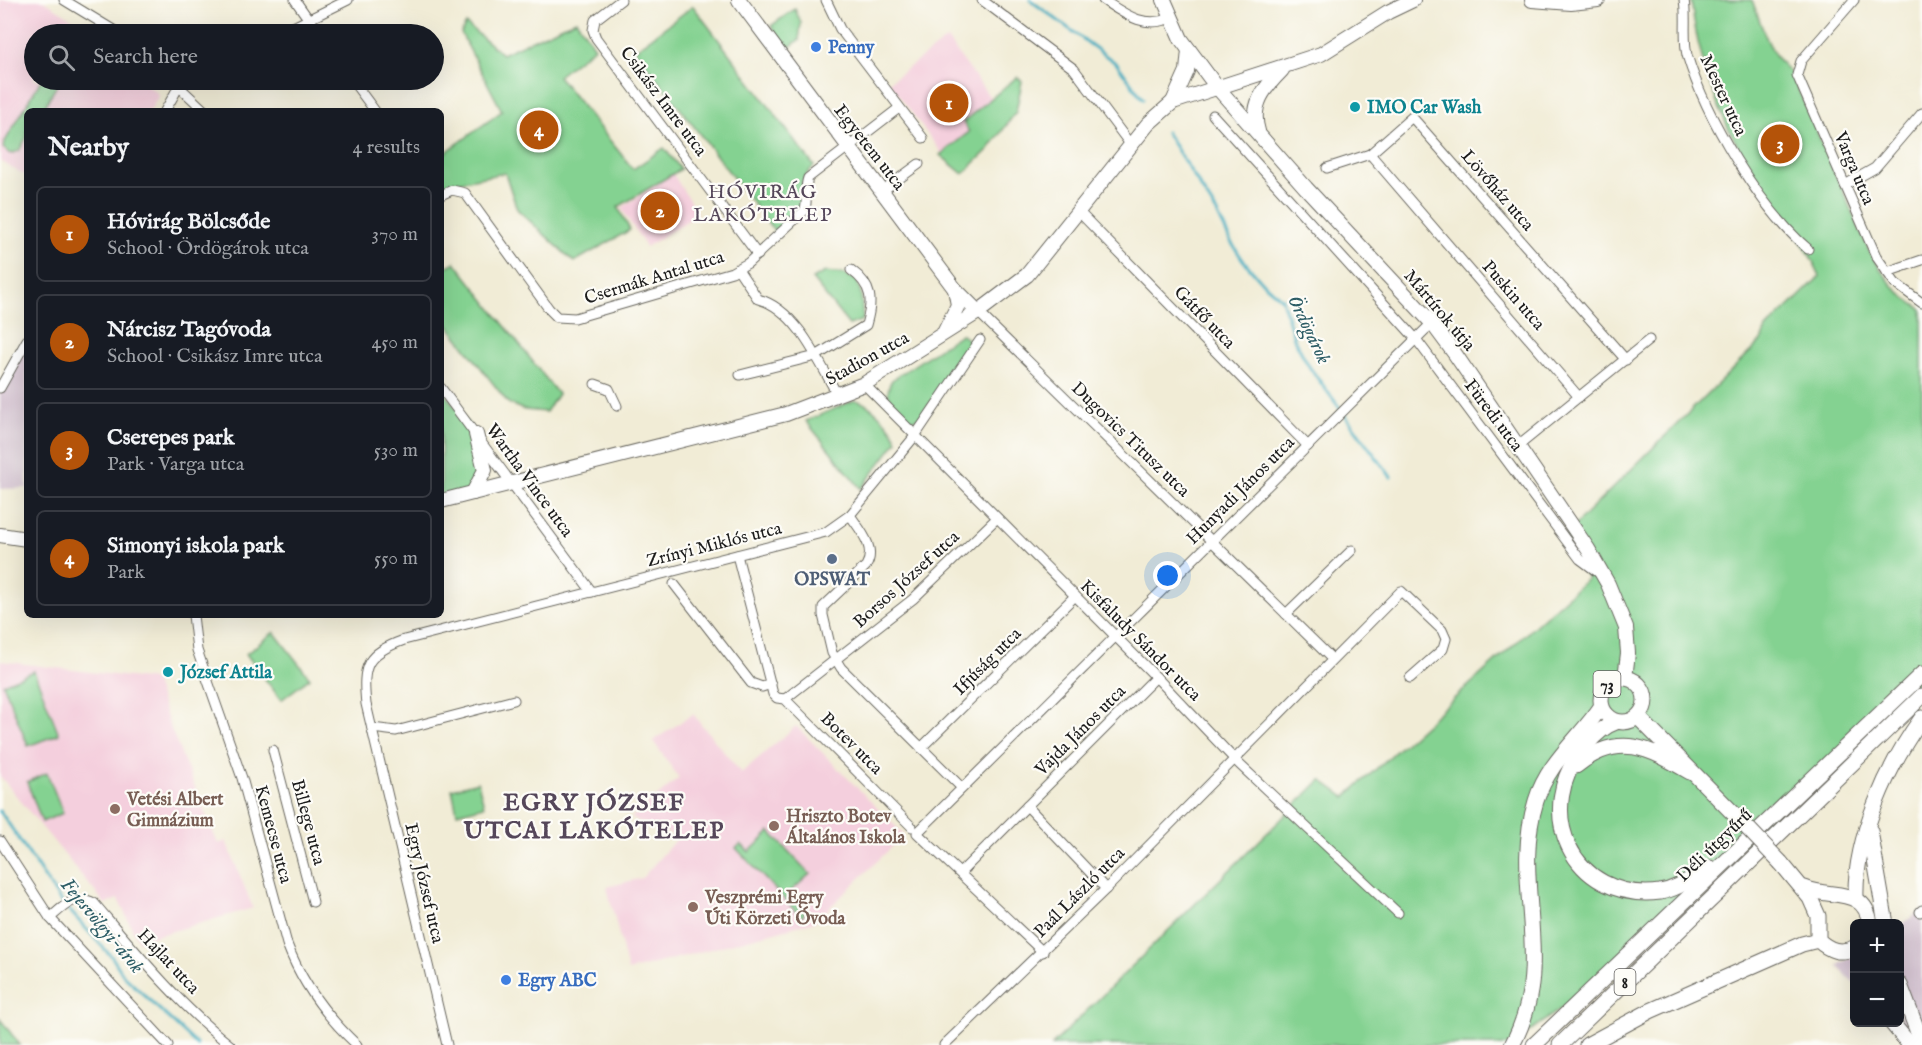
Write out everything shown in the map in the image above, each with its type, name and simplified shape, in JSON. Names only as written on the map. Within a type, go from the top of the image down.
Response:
[{"type":"main road","name":"Déli útgyűrű","points":[[1534,1045],[1922,674]]},
{"type":"main road","name":"73","points":[[1625,678],[1636,682],[1644,693],[1645,705],[1638,717],[1628,722],[1616,722],[1604,713],[1601,707],[1603,689],[1612,680],[1625,678]]},
{"type":"main road","name":"Déli útgyűrű","points":[[1560,1045],[1922,696]]},
{"type":"main road","points":[[1512,1045],[1524,1018],[1532,988],[1534,962],[1527,849],[1535,804],[1554,764],[1601,707]]},
{"type":"main road","name":"73","points":[[1638,717],[1690,772],[1737,816],[1804,888],[1818,916],[1818,940]]},
{"type":"main road","points":[[1856,898],[1855,878],[1869,825],[1893,763],[1922,718]]},
{"type":"main road","points":[[1616,722],[1607,725],[1580,752],[1560,792],[1560,810],[1565,836],[1588,874],[1619,891],[1631,894],[1663,892],[1687,882],[1738,850]]},
{"type":"main road","points":[[1564,780],[1594,753],[1620,746],[1654,752],[1690,772]]},
{"type":"main road","points":[[1869,825],[1885,919]]},
{"type":"main road","points":[[1804,888],[1824,895],[1845,894],[1856,898],[1869,914],[1870,919]]},
{"type":"main road","points":[[1587,1045],[1660,1007],[1802,944],[1818,940],[1830,950],[1850,950]]},
{"type":"main road","points":[[1904,997],[1922,1042]]},
{"type":"main road","points":[[1894,1027],[1910,1045]]},
{"type":"street","points":[[64,0],[104,24]]},
{"type":"street","points":[[295,0],[312,24]]},
{"type":"street","points":[[298,24],[348,0]]},
{"type":"street","name":"Csikász Imre utca","points":[[621,0],[595,20],[592,30],[596,38],[758,255]]},
{"type":"street","name":"Egyetem utca","points":[[739,0],[955,289],[978,312]]},
{"type":"street","points":[[826,0],[840,29],[923,138]]},
{"type":"street","points":[[981,0],[1074,69],[1131,144]]},
{"type":"street","points":[[1102,0],[1142,21],[1156,24],[1171,18]]},
{"type":"street","name":"Mártírok útja","points":[[1164,0],[1189,50],[1216,86],[1432,323],[1588,549],[1603,575],[1626,627],[1628,653],[1625,678]]},
{"type":"street","name":"Stadion utca","points":[[444,500],[786,414],[864,384],[978,312],[1027,275],[1131,144],[1160,112],[1173,102],[1216,86],[1283,68],[1321,54],[1388,12],[1413,0]]},
{"type":"street","points":[[1532,0],[1571,3],[1598,0]]},
{"type":"street","name":"Mester utca","points":[[1684,0],[1687,53],[1710,110],[1750,181],[1785,228],[1808,249]]},
{"type":"street","name":"Varga utca","points":[[1854,0],[1801,60],[1797,75],[1866,237],[1887,272],[1903,291],[1922,303]]},
{"type":"street","points":[[1173,102],[1187,71],[1189,50]]},
{"type":"street","points":[[1258,133],[1254,120],[1260,94],[1283,68]]},
{"type":"street","points":[[166,108],[172,90]]},
{"type":"street","points":[[182,90],[202,108]]},
{"type":"street","points":[[359,90],[373,108]]},
{"type":"street","name":"Csermák Antal utca","points":[[444,194],[452,190],[465,193],[549,309],[557,316],[575,318],[738,269],[758,255],[805,210],[808,178],[899,108]]},
{"type":"street","points":[[1845,185],[1875,168],[1922,113]]},
{"type":"street","name":"Füredi utca","points":[[1213,115],[1416,339],[1580,559],[1603,575]]},
{"type":"street","name":"Lövőház utca","points":[[1327,168],[1370,154],[1412,117],[1626,360]]},
{"type":"street","name":"Puskin utca","points":[[1370,154],[1580,397]]},
{"type":"street","points":[[882,191],[919,164]]},
{"type":"street","name":"Gátfő utca","points":[[1078,211],[1308,446]]},
{"type":"street","points":[[1887,272],[1922,260]]},
{"type":"street","points":[[738,269],[758,299],[769,302],[808,341],[837,396]]},
{"type":"street","points":[[740,375],[816,357],[866,325],[872,303],[863,279],[851,270]]},
{"type":"street","points":[[942,335],[956,313],[958,305],[955,289]]},
{"type":"street","name":"Dugovics Titusz utca","points":[[978,312],[1332,659]]},
{"type":"street","name":"Hunyadi János utca","points":[[915,830],[962,788],[1432,323]]},
{"type":"street","name":"Zrínyi Miklós utca","points":[[373,658],[386,647],[404,640],[816,536],[850,515],[915,436],[980,340]]},
{"type":"street","points":[[1517,447],[1649,340]]},
{"type":"street","points":[[0,388],[24,345]]},
{"type":"street","points":[[595,384],[609,389],[617,406]]},
{"type":"street","name":"Kisfaludy Sándor utca","points":[[864,384],[1156,677],[1234,759],[1328,850],[1398,913]]},
{"type":"street","name":"Wartha Vince utca","points":[[444,392],[592,592]]},
{"type":"street","points":[[473,493],[485,470],[476,434]]},
{"type":"street","name":"Borsos József utca","points":[[850,515],[868,544],[870,557],[866,566],[823,607],[823,615],[836,662],[962,788]]},
{"type":"street","name":"Borsos József utca","points":[[784,699],[836,662],[913,599],[997,518]]},
{"type":"street","points":[[0,535],[24,538]]},
{"type":"street","points":[[1286,614],[1352,550]]},
{"type":"street","name":"Botev utca","points":[[737,555],[773,694],[777,698],[784,699],[915,830],[1042,952]]},
{"type":"street","points":[[674,584],[751,683],[762,687],[771,684]]},
{"type":"street","points":[[1234,759],[1401,591],[1442,630],[1446,639],[1443,649],[1410,678]]},
{"type":"street","name":"Ifjúság utca","points":[[921,748],[1075,596]]},
{"type":"street","name":"Kemecse utca","points":[[193,618],[197,650],[242,778],[294,963],[316,999],[357,1045]]},
{"type":"street","name":"Egry József utca","points":[[373,658],[365,669],[364,677],[372,728],[447,1045]]},
{"type":"street","name":"Vajda János utca","points":[[960,873],[1156,677]]},
{"type":"street","points":[[372,728],[396,731],[514,700]]},
{"type":"street","name":"Billege utca","points":[[273,750],[313,902]]},
{"type":"street","name":"Paál László utca","points":[[944,1045],[1106,889],[1234,759]]},
{"type":"street","points":[[1027,806],[1106,889]]},
{"type":"street","points":[[0,841],[50,918],[168,1045]]},
{"type":"street","name":"Hajlat utca","points":[[50,918],[73,899],[86,898],[94,903],[137,953],[200,1018],[230,1045]]},
{"type":"shaded area","points":[[0,0],[43,0],[80,24],[24,24],[24,90],[153,90],[159,95],[152,108],[24,108],[24,174],[0,161]]},
{"type":"shaded area","points":[[947,39],[1010,124],[952,167],[889,82]]},
{"type":"shaded area","points":[[673,174],[698,214],[646,247],[621,208]]},
{"type":"shaded area","points":[[24,345],[24,488],[0,489],[0,387]]},
{"type":"shaded area","name":"Vetési Albert Gimnázium","points":[[0,661],[154,680],[171,729],[218,844],[226,841],[253,908],[138,941],[118,899],[105,904],[0,776]]},
{"type":"shaded area","name":"Hriszto Botev Általános Iskola","points":[[693,714],[741,773],[796,726],[904,835],[816,921],[628,971],[607,887],[642,878],[678,837],[631,818],[679,778],[653,741]]},
{"type":"shaded area","points":[[1922,910],[1922,1045],[1917,1045],[1904,1027],[1904,922]]},
{"type":"shaded area","points":[[1850,958],[1850,979],[1837,966]]},
{"type":"green space","points":[[1691,0],[1752,0],[1772,49],[1783,66],[1791,73],[1869,251],[1898,291],[1922,309],[1922,683],[1576,998],[1510,1045],[1052,1045],[1321,780],[1345,797],[1588,578],[1560,540],[1761,341],[1766,329],[1820,276],[1796,233],[1748,164],[1727,126],[1710,85],[1698,43]]},
{"type":"green space","points":[[693,6],[814,166],[807,174],[802,186],[803,204],[792,218],[775,232],[635,50]]},
{"type":"green space","points":[[795,9],[801,23],[799,40],[787,49],[771,26]]},
{"type":"green space","points":[[576,20],[595,47],[558,76],[633,169],[664,148],[681,169],[618,207],[630,230],[574,262],[517,209],[505,173],[444,184],[444,154],[502,111],[461,33],[466,24],[502,54]]},
{"type":"green space","points":[[1017,77],[1022,81],[1016,112],[989,149],[963,174],[940,155],[969,132],[963,122]]},
{"type":"green space","points":[[35,90],[54,90],[44,108],[25,108]]},
{"type":"green space","points":[[24,109],[24,142],[19,151],[10,154],[3,148]]},
{"type":"green space","points":[[455,262],[558,394],[546,412],[524,410],[508,403],[444,320],[444,268]]},
{"type":"green space","points":[[825,272],[843,274],[857,280],[861,294],[863,320],[849,325],[812,279]]},
{"type":"green space","points":[[961,334],[973,344],[920,418],[907,421],[889,397],[889,386],[892,380]]},
{"type":"green space","points":[[444,392],[476,434],[485,470],[473,493],[444,500]]},
{"type":"green space","points":[[855,400],[867,405],[880,416],[897,441],[861,489],[806,421]]},
{"type":"green space","points":[[274,632],[310,678],[281,700],[246,654]]},
{"type":"green space","points":[[34,671],[59,734],[28,746],[3,684]]},
{"type":"green space","points":[[47,773],[63,813],[42,822],[27,782]]},
{"type":"green space","points":[[478,782],[484,806],[457,813],[452,789]]},
{"type":"green space","points":[[770,832],[810,874],[788,894],[805,913],[801,917],[736,848],[741,844],[749,852]]},
{"type":"green space","points":[[0,1019],[20,1045],[0,1045]]},
{"type":"waterway","name":"Ördögárok","points":[[1030,0],[1117,64],[1143,99]]},
{"type":"waterway","name":"Ördögárok","points":[[1166,132],[1217,213],[1243,260],[1263,283],[1282,299],[1295,341],[1310,368],[1391,477]]},
{"type":"waterway","name":"Fejesvölgyi-árok","points":[[0,811],[59,899],[112,957],[124,976],[197,1045]]},
{"type":"place","name":"Penny","points":[[816,47]]},
{"type":"place","name":"Hóvirág Bölcsőde","points":[[949,103]]},
{"type":"place","name":"IMO Car Wash","points":[[1355,107]]},
{"type":"place","name":"Simonyi iskola park","points":[[539,130]]},
{"type":"place","name":"Cserepes park","points":[[1780,144]]},
{"type":"place","name":"Nárcisz Tagóvoda","points":[[660,211]]},
{"type":"place","name":"OPSWAT","points":[[832,559]]},
{"type":"place","name":"József Attila","points":[[168,672]]},
{"type":"place","name":"Vetési Albert Gimnázium","points":[[115,809]]},
{"type":"place","name":"Hriszto Botev Általános Iskola","points":[[774,826]]},
{"type":"place","name":"Veszprémi Egry Úti Körzeti Óvoda","points":[[693,907]]},
{"type":"place","name":"Egry ABC","points":[[506,980]]},
{"type":"district","name":"HÓVIRÁG LAKÓTELEP","points":[[763,202]]},
{"type":"district","name":"EGRY JÓZSEF UTCAI LAKÓTELEP","points":[[594,816]]}]
